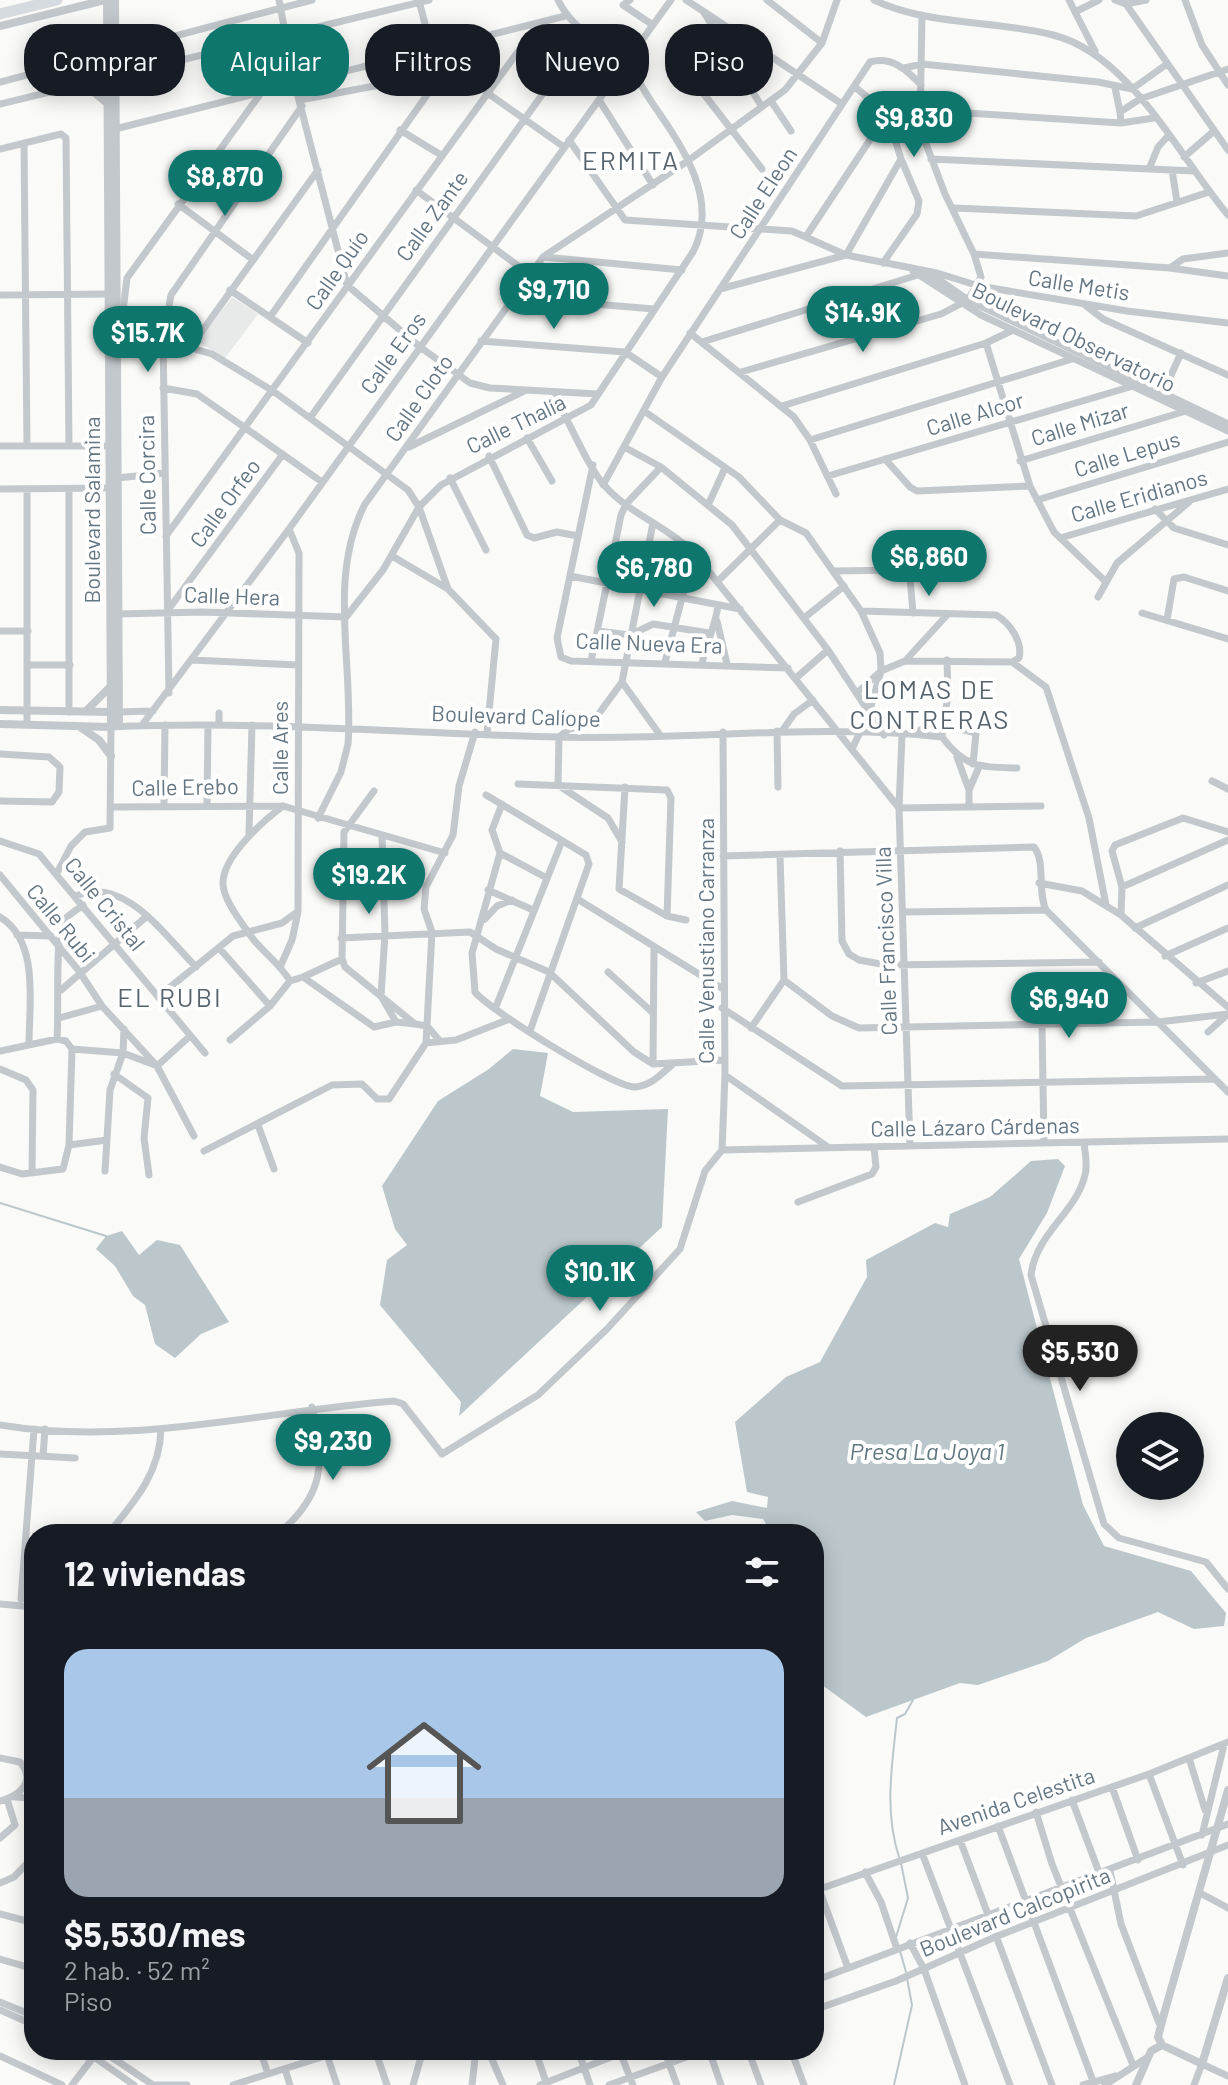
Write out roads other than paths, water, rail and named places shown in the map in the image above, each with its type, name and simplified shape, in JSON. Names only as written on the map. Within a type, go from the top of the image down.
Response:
[{"type":"main road","points":[[0,14],[56,0]]},
{"type":"street","name":"Boulevard Salamina","points":[[106,0],[107,24]]},
{"type":"street","points":[[0,26],[106,0]]},
{"type":"street","name":"Boulevard Salamina","points":[[113,24],[115,0]]},
{"type":"street","points":[[185,33],[279,4],[312,0]]},
{"type":"street","points":[[328,24],[429,0]]},
{"type":"street","points":[[558,0],[565,16],[573,24]]},
{"type":"street","points":[[630,0],[623,5],[653,25]]},
{"type":"street","name":"Calle Eros","points":[[649,31],[671,0]]},
{"type":"street","points":[[686,0],[797,77],[842,104]]},
{"type":"street","points":[[767,0],[822,43]]},
{"type":"street","name":"Calle Cloto","points":[[318,818],[341,772],[349,728],[346,559],[350,540],[365,504],[511,297],[543,257],[653,185],[771,101],[797,77],[822,43],[837,0]]},
{"type":"street","points":[[874,0],[922,15],[1051,34],[1095,51]]},
{"type":"street","points":[[1069,0],[1095,51],[1132,89],[1228,215]]},
{"type":"street","points":[[1075,12],[1099,0]]},
{"type":"street","points":[[1115,0],[1126,4],[1146,0]]},
{"type":"street","points":[[1185,0],[1202,45],[1228,85]]},
{"type":"street","points":[[418,1],[424,24]]},
{"type":"street","points":[[279,4],[283,24]]},
{"type":"street","points":[[1126,4],[1227,146]]},
{"type":"street","points":[[703,11],[762,107]]},
{"type":"street","points":[[741,372],[924,320],[965,302],[979,286],[980,272],[974,254],[920,128],[922,15]]},
{"type":"street","points":[[538,24],[565,16]]},
{"type":"street","name":"Calle Quío","points":[[500,74],[516,53]]},
{"type":"street","name":"Calle Eleon","points":[[603,485],[662,377],[870,62],[880,60],[904,68]]},
{"type":"street","points":[[904,68],[922,64],[1098,82],[1115,88],[1132,89],[1167,64]]},
{"type":"street","points":[[904,68],[921,85]]},
{"type":"street","points":[[1120,112],[1140,99],[1228,69]]},
{"type":"street","points":[[0,82],[24,76]]},
{"type":"street","points":[[854,86],[887,114],[919,201],[919,209],[883,263]]},
{"type":"street","points":[[1115,88],[1121,123]]},
{"type":"street","points":[[301,103],[365,89]]},
{"type":"street","points":[[0,104],[34,96]]},
{"type":"street","points":[[98,96],[108,104]]},
{"type":"street","name":"Boulevard Salamina","points":[[57,873],[71,846],[85,832],[110,828],[112,807],[111,756],[115,727],[110,686],[109,96]]},
{"type":"street","name":"Boulevard Salamina","points":[[112,96],[118,339],[114,712]]},
{"type":"street","points":[[115,129],[249,96]]},
{"type":"street","points":[[259,96],[127,278],[118,339],[163,340],[192,345],[229,363],[273,391],[408,490],[419,507],[448,589]]},
{"type":"street","points":[[299,96],[347,285],[420,347],[457,375],[480,386],[598,394]]},
{"type":"street","points":[[270,317],[425,96]]},
{"type":"street","name":"Calle Quío","points":[[166,536],[483,96]]},
{"type":"street","points":[[492,96],[566,143],[614,209],[631,221],[703,226],[698,184],[689,160],[646,96]]},
{"type":"street","name":"Calle Zante","points":[[310,418],[541,96]]},
{"type":"street","name":"Calle Eros","points":[[142,725],[289,529],[602,96]]},
{"type":"street","points":[[704,96],[762,169]]},
{"type":"street","points":[[599,100],[653,185]]},
{"type":"street","points":[[771,101],[791,131]]},
{"type":"street","name":"Calle Corcira","points":[[169,693],[163,340],[171,295],[301,103]]},
{"type":"street","points":[[920,110],[1121,123],[1154,118]]},
{"type":"street","points":[[807,235],[887,114]]},
{"type":"street","points":[[400,130],[441,155]]},
{"type":"street","points":[[1184,157],[1214,131]]},
{"type":"street","points":[[0,149],[66,135],[69,446]]},
{"type":"street","points":[[1149,169],[1158,147],[1168,136]]},
{"type":"street","points":[[24,143],[27,446]]},
{"type":"street","points":[[720,289],[846,255],[901,159]]},
{"type":"street","points":[[931,159],[1194,171]]},
{"type":"street","points":[[192,345],[318,170]]},
{"type":"street","points":[[1172,170],[1177,202]]},
{"type":"street","points":[[416,190],[529,274]]},
{"type":"street","points":[[954,208],[1136,216],[1209,192]]},
{"type":"street","points":[[178,204],[252,259]]},
{"type":"street","name":"Boulevard Observatorio","points":[[703,226],[807,235],[846,255],[923,273],[1013,330],[1228,431]]},
{"type":"street","name":"Calle Thalía","points":[[346,617],[392,556],[419,507],[450,478],[584,411],[682,270],[703,226]]},
{"type":"street","points":[[1170,268],[1183,259],[1228,253]]},
{"type":"street","points":[[974,254],[1170,268],[1228,276]]},
{"type":"street","points":[[543,257],[682,270]]},
{"type":"street","points":[[897,266],[901,282]]},
{"type":"street","points":[[702,342],[923,273]]},
{"type":"street","name":"Calle Metis","points":[[923,273],[1085,305],[1228,323]]},
{"type":"street","points":[[230,290],[308,343]]},
{"type":"street","points":[[0,295],[109,294]]},
{"type":"street","points":[[511,297],[654,309]]},
{"type":"street","name":"Boulevard Observatorio","points":[[965,302],[1228,424]]},
{"type":"street","points":[[1085,305],[1093,314],[1228,375]]},
{"type":"street","points":[[1120,325],[1127,311]]},
{"type":"street","points":[[782,406],[986,343],[1013,330]]},
{"type":"street","points":[[690,333],[782,406],[810,440],[836,494]]},
{"type":"street","points":[[481,341],[625,352],[662,377]]},
{"type":"street","points":[[986,343],[1030,486],[1060,538],[1105,581]]},
{"type":"street","points":[[1163,393],[1181,353]]},
{"type":"street","points":[[810,440],[1082,356]]},
{"type":"street","name":"Calle Alcor","points":[[828,476],[1133,386]]},
{"type":"street","points":[[163,388],[197,394],[322,482]]},
{"type":"street","points":[[407,448],[526,390]]},
{"type":"street","points":[[552,392],[603,485],[653,523],[672,532],[694,553],[899,808],[1041,806]]},
{"type":"street","name":"Calle Mizar","points":[[1020,461],[1197,408]]},
{"type":"street","points":[[644,411],[690,440],[746,483],[780,520],[806,533],[861,611],[880,653],[881,671],[869,713],[852,749]]},
{"type":"street","points":[[527,438],[552,481]]},
{"type":"street","name":"Calle Lepus","points":[[1037,500],[1228,442]]},
{"type":"street","points":[[0,446],[109,446]]},
{"type":"street","points":[[624,447],[661,467],[709,503],[753,550],[858,692],[884,735]]},
{"type":"street","name":"Calle Orfeo","points":[[167,612],[283,454]]},
{"type":"street","points":[[489,456],[530,538],[557,532],[578,536]]},
{"type":"street","points":[[885,459],[917,491],[1030,486]]},
{"type":"street","name":"Calle Nueva Era","points":[[593,465],[557,638],[558,652],[566,660],[788,668]]},
{"type":"street","points":[[591,661],[626,504],[661,467]]},
{"type":"street","points":[[709,503],[725,468]]},
{"type":"street","points":[[117,478],[165,473]]},
{"type":"street","points":[[450,478],[486,550]]},
{"type":"street","points":[[0,489],[109,488]]},
{"type":"street","points":[[27,489],[27,725]]},
{"type":"street","points":[[69,489],[69,712]]},
{"type":"street","name":"Calle Eridianos","points":[[1060,538],[1228,489]]},
{"type":"street","points":[[1215,493],[1228,499]]},
{"type":"street","points":[[1098,597],[1105,581],[1127,553],[1191,500]]},
{"type":"street","points":[[1155,509],[1166,523],[1228,545]]},
{"type":"street","points":[[718,581],[753,550],[780,520]]},
{"type":"street","points":[[558,785],[559,737],[569,729],[592,723],[622,682],[653,523]]},
{"type":"street","name":"Calle Ares","points":[[281,965],[292,940],[298,912],[299,553],[289,529]]},
{"type":"street","points":[[665,662],[694,553]]},
{"type":"street","points":[[392,556],[448,589],[496,639],[487,733]]},
{"type":"street","points":[[834,571],[892,568],[908,573],[913,613]]},
{"type":"street","points":[[570,576],[740,609]]},
{"type":"street","points":[[1167,620],[1174,579],[1184,577],[1228,591]]},
{"type":"street","points":[[804,618],[844,586]]},
{"type":"street","points":[[718,605],[717,621],[727,664]]},
{"type":"street","points":[[858,692],[881,671],[905,661],[1012,662],[1019,658],[1020,644],[1004,620],[996,615],[861,611]]},
{"type":"street","name":"Calle Hera","points":[[117,614],[167,612],[346,617]]},
{"type":"street","points":[[1142,613],[1228,639]]},
{"type":"street","points":[[905,661],[948,614]]},
{"type":"street","points":[[702,664],[709,633],[717,621]]},
{"type":"street","points":[[597,631],[630,635],[646,625],[673,626],[709,633]]},
{"type":"street","points":[[0,631],[28,631]]},
{"type":"street","points":[[796,678],[828,650]]},
{"type":"street","points":[[192,660],[298,665]]},
{"type":"street","points":[[947,660],[946,720],[942,737],[957,757],[969,790]]},
{"type":"street","points":[[1012,662],[1046,687],[1089,818],[1106,905]]},
{"type":"street","points":[[29,665],[70,665]]},
{"type":"street","points":[[622,682],[660,735]]},
{"type":"street","points":[[83,712],[99,701],[110,686]]},
{"type":"street","points":[[778,787],[780,731],[794,714],[813,700]]},
{"type":"street","points":[[0,710],[153,711]]},
{"type":"street","points":[[219,713],[219,725]]},
{"type":"street","points":[[911,735],[946,720],[976,733],[976,765],[969,790],[969,807]]},
{"type":"street","name":"Boulevard Calíope","points":[[0,724],[297,726],[559,737],[837,730],[942,737]]},
{"type":"street","points":[[164,805],[165,725]]},
{"type":"street","points":[[207,805],[208,725]]},
{"type":"street","points":[[249,833],[252,725]]},
{"type":"street","points":[[79,726],[99,740],[111,756]]},
{"type":"street","points":[[204,1151],[340,1083],[362,1084],[384,1101],[389,1099],[426,1043],[432,932],[424,909],[426,887],[456,825],[459,786],[475,732]]},
{"type":"street","name":"Calle Venustiano Carranza","points":[[722,1150],[725,1075],[722,1008],[723,732]]},
{"type":"street","name":"Calle Francisco Villa","points":[[902,735],[899,808],[910,1146]]},
{"type":"street","points":[[0,754],[49,757],[60,767],[59,792],[52,802],[0,801]]},
{"type":"street","points":[[957,757],[976,765],[1017,768]]},
{"type":"street","points":[[1212,781],[1228,789]]},
{"type":"street","points":[[518,784],[663,789],[670,793],[667,916]]},
{"type":"street","points":[[558,785],[608,818],[622,842]]},
{"type":"street","points":[[625,787],[617,876],[619,889],[667,916],[686,920]]},
{"type":"street","points":[[374,791],[346,827],[342,839],[343,963],[415,1024]]},
{"type":"street","points":[[486,795],[586,855],[589,864],[579,900],[549,972],[530,1031]]},
{"type":"street","points":[[502,804],[492,830],[500,853],[471,963],[475,992],[507,1020],[618,1085],[648,1084],[672,1065]]},
{"type":"street","points":[[283,806],[249,833],[225,874],[223,886],[248,931],[281,965],[290,981]]},
{"type":"street","name":"Calle Erebo","points":[[112,807],[283,806],[346,827],[445,853]]},
{"type":"street","points":[[1121,915],[1122,887],[1112,853],[1115,845],[1183,818],[1228,832]]},
{"type":"street","points":[[382,837],[385,934],[381,996],[396,1022]]},
{"type":"street","points":[[1122,887],[1228,840]]},
{"type":"street","name":"Calle Cristal","points":[[0,841],[34,850],[57,873],[205,1053]]},
{"type":"street","points":[[495,1009],[545,877],[562,841]]},
{"type":"street","points":[[723,856],[1029,846],[1039,853],[1039,883],[1046,910],[1228,1092]]},
{"type":"street","points":[[840,851],[844,948],[869,963],[1099,962]]},
{"type":"street","points":[[500,853],[545,877]]},
{"type":"street","points":[[751,1028],[784,980],[780,856]]},
{"type":"street","name":"Calle Rubi","points":[[0,875],[79,971],[102,1006],[157,1066],[194,1136]]},
{"type":"street","points":[[1039,883],[1082,891],[1106,905],[1228,1007]]},
{"type":"street","points":[[1135,928],[1226,886],[1228,897]]},
{"type":"street","points":[[76,896],[99,890],[129,901],[196,967]]},
{"type":"street","points":[[488,890],[533,910]]},
{"type":"street","points":[[483,921],[497,906],[512,900]]},
{"type":"street","points":[[579,900],[723,989]]},
{"type":"street","points":[[51,937],[83,905]]},
{"type":"street","points":[[903,912],[1046,910]]},
{"type":"street","points":[[158,997],[248,931],[282,923],[298,912]]},
{"type":"street","points":[[0,917],[17,935],[28,956],[29,1044]]},
{"type":"street","points":[[61,990],[112,942],[146,917]]},
{"type":"street","points":[[51,937],[61,926]]},
{"type":"street","points":[[1165,956],[1228,928]]},
{"type":"street","points":[[341,938],[460,930],[549,972],[634,1052],[653,1064],[724,1060]]},
{"type":"street","points":[[17,935],[51,937]]},
{"type":"street","points":[[51,937],[61,990],[57,1039]]},
{"type":"street","points":[[220,949],[270,1006]]},
{"type":"street","points":[[653,1064],[654,949]]},
{"type":"street","points":[[230,1040],[270,1006],[290,981],[343,963]]},
{"type":"street","points":[[1196,983],[1228,971]]},
{"type":"street","points":[[608,972],[652,1012]]},
{"type":"street","points":[[303,977],[368,1025],[380,1028],[396,1022],[427,1026],[440,1041]]},
{"type":"street","points":[[784,980],[842,1022],[859,1028],[1158,1022],[1228,1014]]},
{"type":"street","points":[[59,1018],[102,1006]]},
{"type":"street","points":[[722,1008],[838,1086],[1215,1079]]},
{"type":"street","points":[[1208,1032],[1228,1014]]},
{"type":"street","points":[[426,1043],[456,1040],[507,1020]]},
{"type":"street","points":[[1042,1025],[1044,1143]]},
{"type":"street","points":[[105,1171],[115,1071],[123,1053],[124,1029]]},
{"type":"street","points":[[0,1051],[57,1039],[72,1049],[123,1053],[157,1066],[190,1036]]},
{"type":"street","points":[[0,1167],[17,1174],[59,1172],[63,1169],[69,1145],[72,1049]]},
{"type":"street","points":[[104,1051],[115,1071],[148,1098],[144,1138],[149,1175]]},
{"type":"street","points":[[0,1069],[26,1080],[33,1090],[32,1172]]},
{"type":"street","points":[[725,1075],[830,1149]]},
{"type":"street","points":[[258,1125],[274,1169]]},
{"type":"street","name":"Calle Lázaro Cárdenas","points":[[722,1150],[1228,1139]]},
{"type":"street","points":[[69,1145],[107,1140]]},
{"type":"street","points":[[1084,1143],[1086,1172],[1080,1188],[1037,1248],[1031,1275],[1104,1524],[1119,1538],[1206,1562],[1228,1589]]},
{"type":"street","points":[[798,1202],[872,1174],[876,1167],[874,1147]]},
{"type":"street","points":[[0,1425],[91,1432],[161,1429],[312,1407],[399,1401],[442,1454],[538,1395],[607,1329],[680,1249],[705,1171],[722,1150]]},
{"type":"street","points":[[290,1524],[314,1491],[320,1473],[322,1450],[312,1407]]},
{"type":"street","points":[[27,1524],[34,1429]]},
{"type":"street","points":[[43,1456],[45,1429]]},
{"type":"street","points":[[116,1524],[147,1484],[155,1464],[161,1429]]},
{"type":"street","points":[[0,1454],[75,1458]]},
{"type":"street","points":[[21,1599],[24,1560]]},
{"type":"street","points":[[0,1604],[24,1606]]},
{"type":"street","points":[[1202,1835],[1226,1744]]},
{"type":"street","name":"Avenida Celestita","points":[[824,1887],[1149,1774],[1226,1744]]},
{"type":"street","points":[[0,1758],[13,1758],[24,1766]]},
{"type":"street","points":[[1189,1758],[1206,1813]]},
{"type":"street","points":[[1149,1774],[1183,1865]]},
{"type":"street","points":[[1112,1787],[1138,1860]]},
{"type":"street","points":[[0,1838],[15,1825],[7,1799],[24,1788]]},
{"type":"street","points":[[1136,2085],[1162,2018],[1228,1790]]},
{"type":"street","points":[[1072,1800],[1100,1875]]},
{"type":"street","points":[[1036,1812],[1070,1908],[1133,2065]]},
{"type":"street","name":"Boulevard Calcopirita","points":[[824,1977],[986,1913],[1100,1875],[1228,1824]]},
{"type":"street","points":[[998,1826],[1093,2081]]},
{"type":"street","points":[[960,1840],[1052,2085]]},
{"type":"street","name":"Boulevard Calcopirita","points":[[824,2006],[924,1969],[995,1937],[1228,1845]]},
{"type":"street","points":[[922,1853],[1010,2085]]},
{"type":"street","points":[[0,1883],[14,1877],[24,1866]]},
{"type":"street","points":[[1110,1871],[1127,1943],[1162,2018],[1158,2039],[1162,2045],[1228,2076]]},
{"type":"street","points":[[865,1872],[903,1946],[924,1969],[965,2085]]},
{"type":"street","points":[[1200,1893],[1228,1908]]},
{"type":"street","points":[[824,1910],[848,1968]]},
{"type":"street","points":[[0,1914],[24,1920]]},
{"type":"street","points":[[0,1959],[24,1966]]},
{"type":"street","points":[[1194,2085],[1228,1978]]},
{"type":"street","points":[[0,2002],[24,2012]]},
{"type":"street","points":[[0,2010],[24,2021]]},
{"type":"street","points":[[1105,2085],[1115,2081],[1162,2045]]},
{"type":"street","points":[[0,2056],[62,2085]]},
{"type":"street","points":[[72,2085],[92,2060]]},
{"type":"street","points":[[107,2060],[134,2085]]},
{"type":"street","points":[[112,2060],[155,2085],[187,2085]]},
{"type":"street","points":[[263,2060],[268,2074]]},
{"type":"street","points":[[233,2085],[312,2060]]},
{"type":"street","points":[[329,2060],[337,2085]]},
{"type":"street","points":[[378,2060],[387,2085]]},
{"type":"street","points":[[413,2085],[420,2060]]},
{"type":"street","points":[[473,2085],[475,2060]]},
{"type":"street","points":[[492,2060],[503,2085]]},
{"type":"street","points":[[538,2060],[544,2084],[604,2060]]},
{"type":"street","points":[[581,2060],[590,2085]]},
{"type":"street","points":[[625,2060],[631,2082]]},
{"type":"street","points":[[668,2060],[677,2085]]},
{"type":"street","points":[[609,2085],[631,2082],[678,2060]]},
{"type":"street","points":[[711,2060],[721,2085]]},
{"type":"street","points":[[752,2060],[761,2085]]},
{"type":"street","points":[[795,2060],[804,2085]]},
{"type":"street","points":[[285,2069],[290,2085]]},
{"type":"street","points":[[1083,2085],[1093,2081],[1115,2081]]},
{"type":"water","points":[[513,1049],[548,1053],[540,1096],[573,1112],[668,1109],[662,1227],[459,1416],[461,1402],[380,1305],[387,1260],[407,1245],[395,1229],[382,1186],[438,1101],[489,1069]]},
{"type":"water","name":"Presa La Joya 1","points":[[1058,1159],[1065,1166],[1047,1213],[1019,1259],[1083,1505],[1104,1546],[1191,1571],[1226,1613],[1224,1626],[1194,1629],[1158,1612],[1086,1638],[1048,1661],[978,1685],[960,1683],[866,1717],[824,1686],[824,1524],[766,1524],[763,1519],[732,1515],[705,1521],[696,1512],[732,1501],[767,1508],[768,1497],[747,1492],[735,1422],[786,1377],[820,1362],[867,1277],[866,1260],[935,1223],[948,1227],[950,1214],[990,1197],[1031,1161]]},
{"type":"water","points":[[122,1231],[139,1255],[157,1240],[180,1245],[229,1322],[201,1334],[175,1358],[155,1344],[145,1305],[133,1296],[115,1266],[96,1249],[106,1236]]},
{"type":"waterway","points":[[0,1203],[106,1236]]},
{"type":"waterway","points":[[899,1857],[890,1805],[891,1771],[897,1718],[905,1714],[913,1700]]},
{"type":"waterway","points":[[896,1937],[908,1898],[901,1863]]},
{"type":"waterway","points":[[900,1951],[906,1972]]},
{"type":"waterway","points":[[894,2085],[912,2005],[907,1978]]},
{"type":"district","name":"ERMITA","points":[[631,161]]},
{"type":"district","name":"LOMAS DE CONTRERAS","points":[[930,705]]},
{"type":"district","name":"EL RUBI","points":[[170,998]]}]
